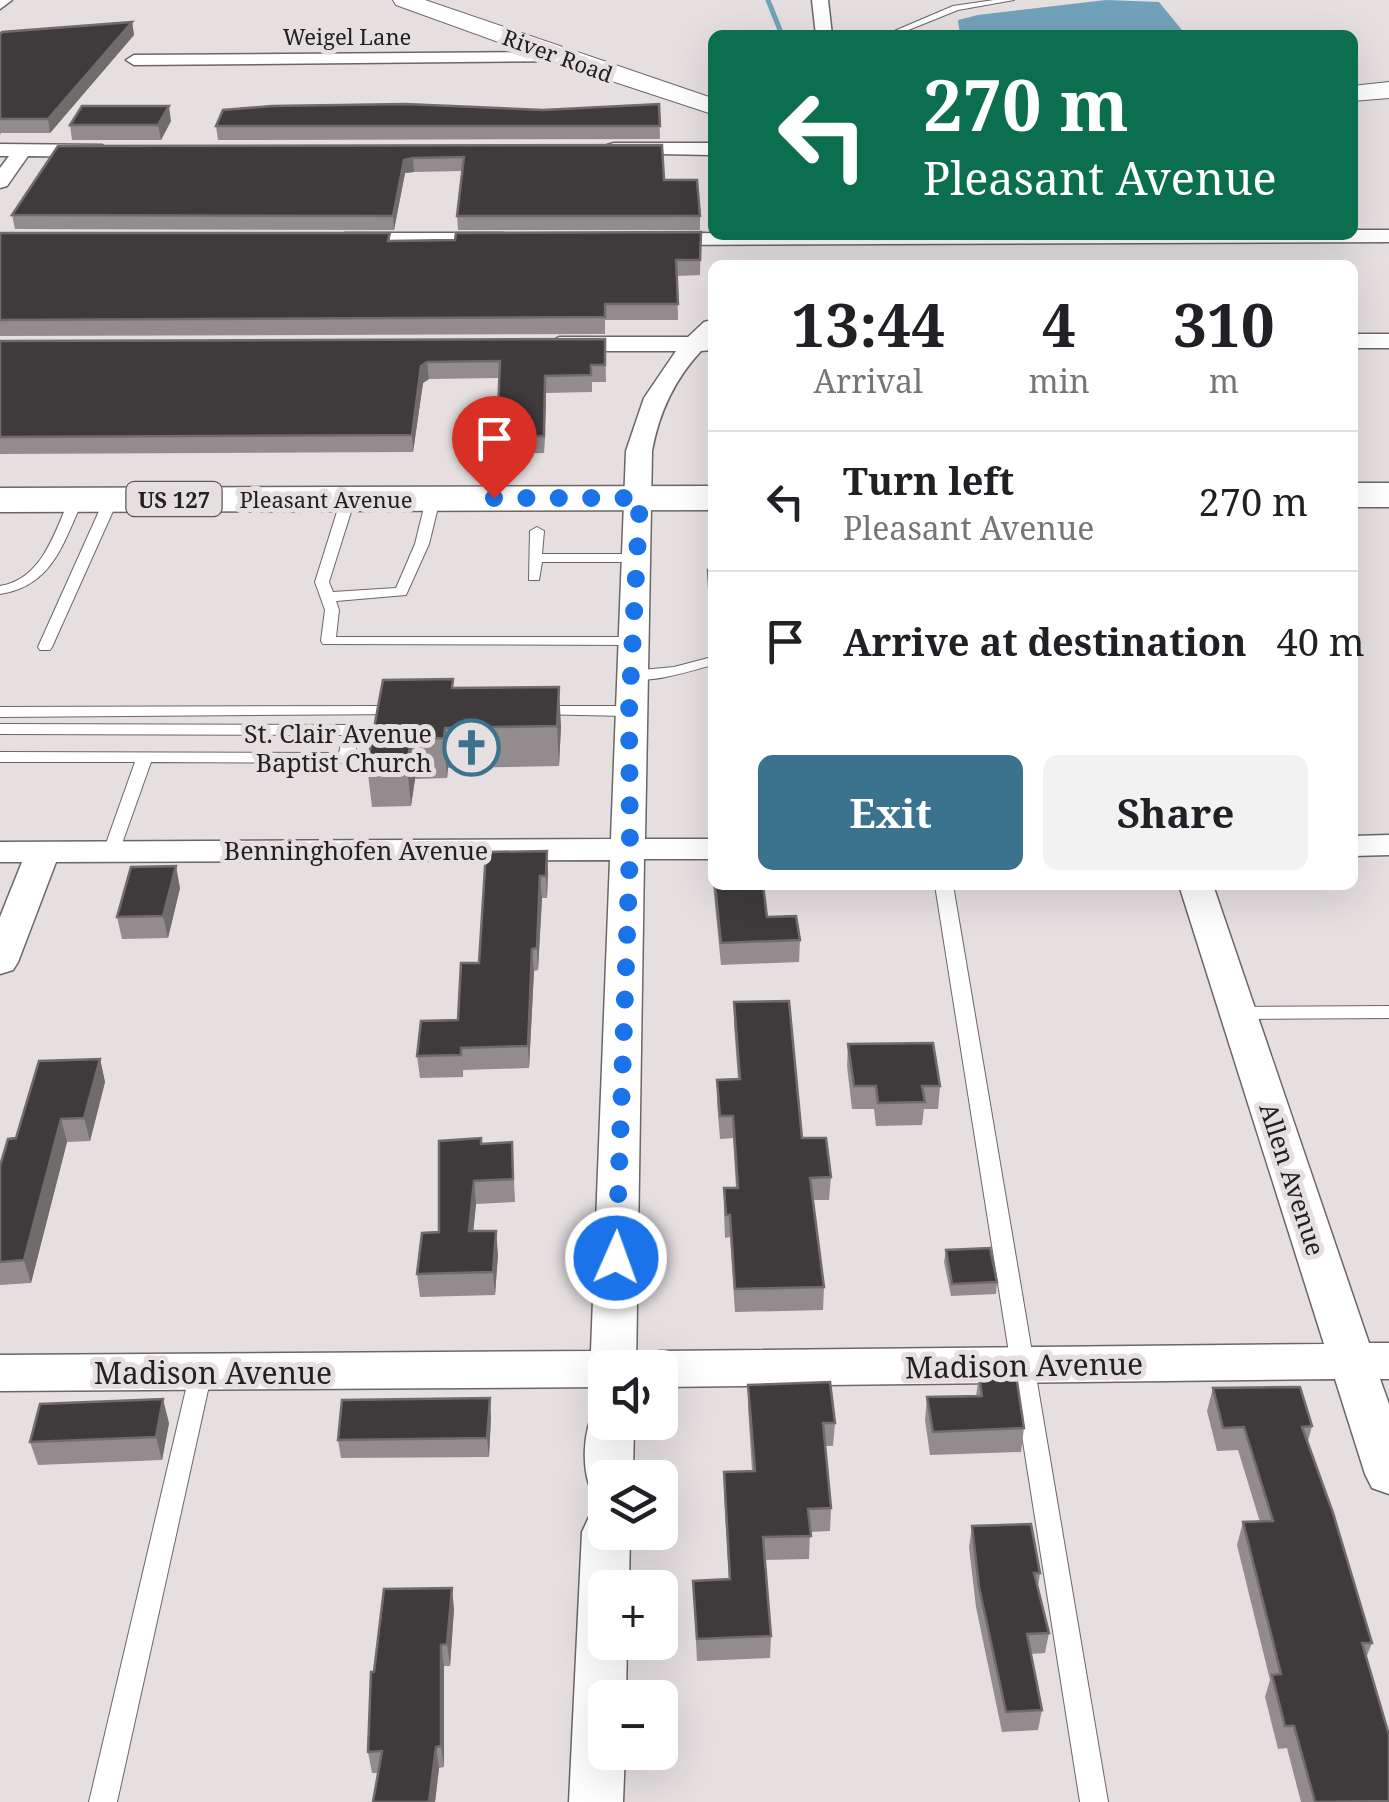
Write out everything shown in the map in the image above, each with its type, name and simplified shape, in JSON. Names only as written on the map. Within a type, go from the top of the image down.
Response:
[{"type":"main road","points":[[1358,495],[1389,495]]},
{"type":"main road","name":"Pleasant Avenue","points":[[0,500],[708,498]]},
{"type":"street","name":"River Road","points":[[404,0],[562,58],[708,105]]},
{"type":"street","points":[[820,0],[823,30]]},
{"type":"street","name":"Weigel Lane","points":[[134,60],[562,58]]},
{"type":"street","points":[[1358,93],[1389,90]]},
{"type":"street","points":[[589,149],[708,150]]},
{"type":"street","points":[[0,150],[119,151]]},
{"type":"street","points":[[0,182],[22,151]]},
{"type":"street","points":[[1358,236],[1389,236]]},
{"type":"street","points":[[626,239],[708,238]]},
{"type":"street","points":[[333,239],[528,239]]},
{"type":"street","points":[[540,344],[706,338]]},
{"type":"street","points":[[614,1350],[639,451],[650,406],[664,381],[706,338]]},
{"type":"street","points":[[1358,341],[1389,341]]},
{"type":"street","points":[[1358,846],[1389,845]]},
{"type":"street","name":"Benninghofen Avenue","points":[[0,852],[708,848]]},
{"type":"street","points":[[0,962],[42,852]]},
{"type":"street","name":"Allen Avenue","points":[[1198,890],[1238,1013],[1371,1361],[1389,1474]]},
{"type":"street","name":"Madison Avenue","points":[[678,1368],[1371,1361]]},
{"type":"street","name":"Madison Avenue","points":[[0,1373],[588,1369]]},
{"type":"street","points":[[596,1802],[605,1550]]},
{"type":"lane","points":[[901,30],[956,8],[1010,0]]},
{"type":"lane","points":[[348,499],[322,582],[332,610],[328,641],[631,676]]},
{"type":"lane","points":[[327,597],[401,592],[422,544],[433,499]]},
{"type":"lane","points":[[0,606],[8,590],[40,572],[93,500]]},
{"type":"lane","points":[[44,647],[93,500]]},
{"type":"lane","points":[[534,576],[537,531]]},
{"type":"lane","points":[[535,558],[637,558]]},
{"type":"lane","points":[[518,711],[631,676],[708,662]]},
{"type":"lane","points":[[0,757],[346,758],[360,711]]},
{"type":"lane","points":[[0,712],[419,711]]},
{"type":"lane","points":[[0,729],[352,730]]},
{"type":"lane","points":[[112,852],[145,758]]},
{"type":"lane","points":[[945,890],[1094,1802]]},
{"type":"lane","points":[[1238,1013],[1389,1012]]},
{"type":"lane","points":[[103,1802],[201,1372]]},
{"type":"water","points":[[1106,0],[1159,2],[1182,30],[959,30],[958,20]]},
{"type":"building","points":[[132,22],[48,119],[0,119],[2,32]]},
{"type":"building","points":[[405,104],[543,110],[659,104],[660,126],[216,126],[223,110]]},
{"type":"building","points":[[82,106],[169,106],[158,125],[70,125]]},
{"type":"building","points":[[662,145],[664,180],[697,180],[700,216],[457,216],[464,157],[404,160],[393,216],[12,215],[58,146]]},
{"type":"building","points":[[701,232],[700,260],[676,260],[678,304],[605,304],[605,317],[0,320],[0,233],[390,233],[388,241],[455,240],[456,233]]},
{"type":"building","points":[[605,339],[605,365],[591,365],[591,375],[545,376],[544,436],[497,437],[500,361],[427,362],[421,366],[412,435],[0,437],[0,341]]},
{"type":"building","points":[[453,679],[452,688],[559,687],[557,726],[445,728],[444,738],[411,739],[407,766],[367,766],[383,680]]},
{"type":"building","points":[[547,851],[546,876],[540,876],[537,948],[532,949],[528,1046],[461,1048],[461,1055],[417,1056],[421,1021],[458,1020],[461,963],[479,963],[486,852]]},
{"type":"building","points":[[176,866],[163,916],[117,917],[131,867]]},
{"type":"building","points":[[716,890],[764,890],[767,917],[796,916],[800,940],[721,943]]},
{"type":"building","points":[[789,1001],[802,1138],[826,1138],[831,1177],[810,1178],[824,1287],[735,1289],[730,1215],[726,1215],[724,1188],[738,1188],[733,1116],[720,1116],[717,1080],[740,1079],[734,1002]]},
{"type":"building","points":[[933,1043],[940,1086],[922,1086],[925,1102],[878,1103],[876,1086],[854,1086],[848,1044]]},
{"type":"building","points":[[100,1059],[84,1118],[61,1119],[24,1260],[0,1262],[0,1166],[8,1139],[16,1138],[39,1061]]},
{"type":"building","points":[[481,1138],[481,1144],[512,1142],[513,1179],[474,1181],[469,1231],[496,1231],[493,1272],[417,1274],[422,1233],[439,1232],[439,1141]]},
{"type":"building","points":[[990,1248],[997,1282],[952,1284],[946,1250]]},
{"type":"building","points":[[1016,1375],[1024,1428],[933,1432],[927,1397],[982,1396],[979,1376]]},
{"type":"building","points":[[830,1382],[835,1423],[823,1423],[831,1508],[808,1509],[811,1536],[763,1537],[771,1636],[697,1639],[693,1581],[730,1579],[724,1472],[755,1471],[748,1385]]},
{"type":"building","points":[[1300,1387],[1312,1426],[1302,1427],[1372,1643],[1362,1643],[1389,1735],[1389,1801],[1315,1802],[1294,1726],[1285,1726],[1272,1675],[1281,1674],[1243,1522],[1273,1521],[1244,1427],[1223,1428],[1213,1388]]},
{"type":"building","points":[[490,1398],[487,1438],[338,1440],[342,1400]]},
{"type":"building","points":[[163,1399],[156,1437],[30,1442],[40,1404]]},
{"type":"building","points":[[1031,1524],[1040,1573],[1034,1573],[1049,1633],[1027,1634],[1042,1710],[1006,1712],[979,1587],[972,1526]]},
{"type":"building","points":[[452,1588],[447,1644],[441,1645],[441,1746],[436,1747],[429,1802],[373,1802],[382,1751],[368,1752],[371,1672],[384,1589]]},
{"type":"waterway","points":[[768,0],[780,30]]},
{"type":"place","name":"St. Clair Avenue Baptist Church","points":[[471,747]]},
{"type":"route","points":[[494,498],[640,498],[629,711],[630,849],[616,1258]]}]
